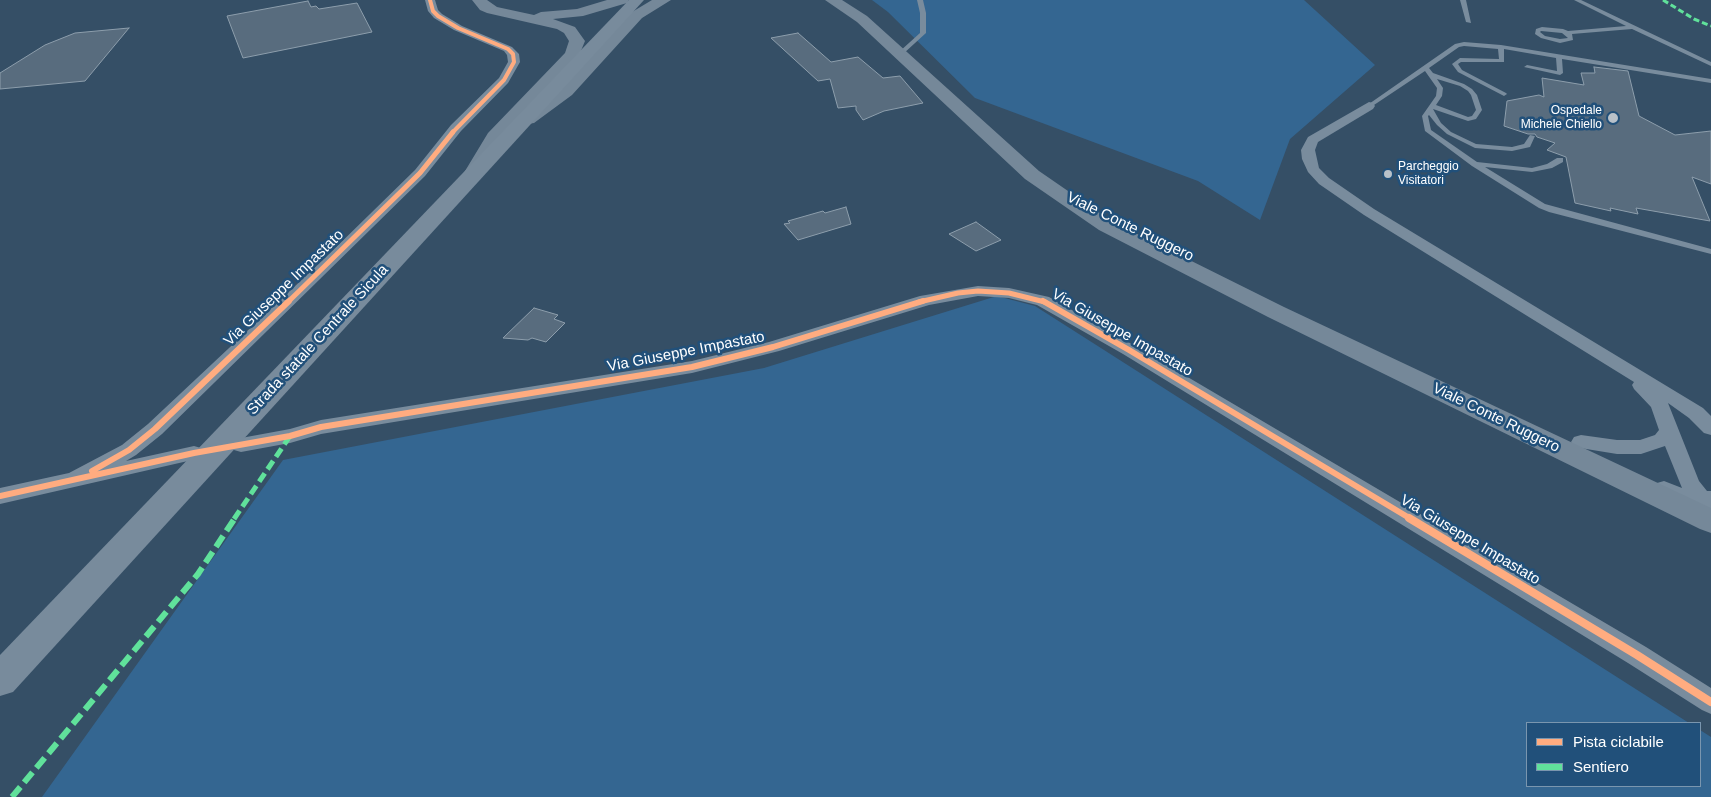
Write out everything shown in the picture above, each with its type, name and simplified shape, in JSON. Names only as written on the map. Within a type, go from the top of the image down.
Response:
[{"type":"main road","points":[[472,176],[494,137],[572,55],[577,41],[570,30],[562,26],[492,10],[479,0]]},
{"type":"main road","points":[[513,15],[578,13],[622,0]]},
{"type":"main road","name":"Strada statale Centrale Sicula","points":[[0,680],[637,0]]},
{"type":"main road","points":[[520,126],[566,91],[637,15],[648,7],[664,0]]},
{"type":"main road","points":[[833,1],[862,19],[1032,175],[1053,190]]},
{"type":"main road","name":"Viale Conte Ruggero","points":[[1053,190],[1106,226],[1297,322],[1709,507]]},
{"type":"main road","name":"Viale Conte Ruggero","points":[[1053,190],[1581,442],[1709,507]]},
{"type":"street","name":"Via Giuseppe Impastato","points":[[75,479],[129,450],[155,429],[331,261],[413,179],[456,128],[504,80],[514,62],[513,54],[508,49],[458,28],[438,16],[432,11],[430,0]]},
{"type":"street","points":[[1369,106],[1314,140],[1308,150],[1309,159],[1313,169],[1324,181],[1369,212],[1663,391],[1696,413],[1711,428]]},
{"type":"street","name":"Via Giuseppe Impastato","points":[[241,445],[290,436],[321,427],[692,367],[773,347],[926,300],[978,291],[1009,293],[1043,302],[1129,350],[1637,654],[1711,702]]},
{"type":"street","points":[[1608,357],[1644,387],[1659,404],[1690,484],[1709,507]]},
{"type":"street","points":[[1581,442],[1617,447],[1641,447],[1662,440],[1670,430]]},
{"type":"street","name":"Via Giuseppe Impastato","points":[[0,496],[194,453]]},
{"type":"lane","points":[[901,53],[923,33],[923,13],[920,0]]},
{"type":"lane","points":[[1463,0],[1469,22]]},
{"type":"lane","points":[[1577,0],[1711,64]]},
{"type":"lane","points":[[1568,33],[1571,39],[1560,40],[1543,37],[1537,31],[1552,29],[1568,33],[1633,27]]},
{"type":"lane","points":[[1369,106],[1457,45],[1464,44],[1501,47],[1711,81]]},
{"type":"lane","points":[[1501,47],[1502,61],[1460,60],[1455,64],[1460,71],[1504,94]]},
{"type":"lane","points":[[1527,67],[1560,73],[1559,57]]},
{"type":"lane","points":[[1426,68],[1440,88],[1439,96],[1430,107],[1425,122],[1428,131],[1475,164],[1542,206],[1552,210],[1711,252]]},
{"type":"lane","points":[[1430,107],[1468,119],[1474,118],[1479,110],[1474,95],[1470,90],[1462,85],[1432,75]]},
{"type":"lane","points":[[1430,107],[1439,124],[1449,134],[1475,146],[1512,149],[1527,145],[1532,136]]},
{"type":"lane","points":[[1475,164],[1508,169],[1532,170],[1549,166],[1560,160]]},
{"type":"shaded area","points":[[872,0],[1304,0],[1375,65],[1290,139],[1260,220],[1198,181],[975,98],[888,12]]},
{"type":"shaded area","points":[[997,296],[1035,306],[1687,722],[1526,722],[1526,787],[1701,787],[1701,731],[1711,737],[1711,797],[42,797],[283,460],[764,368]]},
{"type":"building","points":[[308,1],[311,7],[316,6],[319,9],[357,3],[372,32],[243,58],[227,16]]},
{"type":"building","points":[[129,28],[85,81],[0,89],[0,73],[45,45],[75,33]]},
{"type":"building","points":[[798,33],[831,62],[858,57],[883,78],[900,76],[923,103],[884,111],[863,120],[856,110],[856,106],[838,108],[830,79],[818,81],[771,38]]},
{"type":"building","points":[[1594,67],[1628,71],[1639,116],[1675,135],[1711,131],[1711,184],[1692,177],[1710,221],[1636,208],[1638,214],[1610,208],[1611,211],[1575,203],[1566,157],[1547,150],[1555,143],[1537,137],[1535,134],[1528,134],[1504,126],[1507,101],[1539,95],[1544,97],[1542,78],[1584,85],[1581,73],[1595,73]]},
{"type":"building","points":[[846,207],[851,224],[798,240],[784,224],[790,223],[788,221],[823,211],[825,213]]},
{"type":"building","points":[[976,222],[1001,240],[976,251],[949,234]]},
{"type":"building","points":[[534,308],[558,315],[554,319],[565,323],[546,342],[532,338],[528,340],[503,338]]},
{"type":"marked path","points":[[1663,0],[1694,19],[1711,26]]},
{"type":"marked path","points":[[12,797],[198,574],[290,436]]},
{"type":"cycle path","points":[[92,471],[129,450],[155,429],[420,173],[456,128],[504,80],[514,62],[513,54],[508,49],[458,28],[438,16],[433,11],[430,0]]},
{"type":"cycle path","points":[[0,496],[194,453],[290,436],[321,427],[692,367],[773,347],[926,300],[958,293],[978,291],[1009,293],[1043,301],[1129,350],[1637,655],[1711,702]]},
{"type":"place","name":"Ospedale Michele Chiello","points":[[1613,118]]},
{"type":"place","name":"Parcheggio Visitatori","points":[[1388,174]]}]
